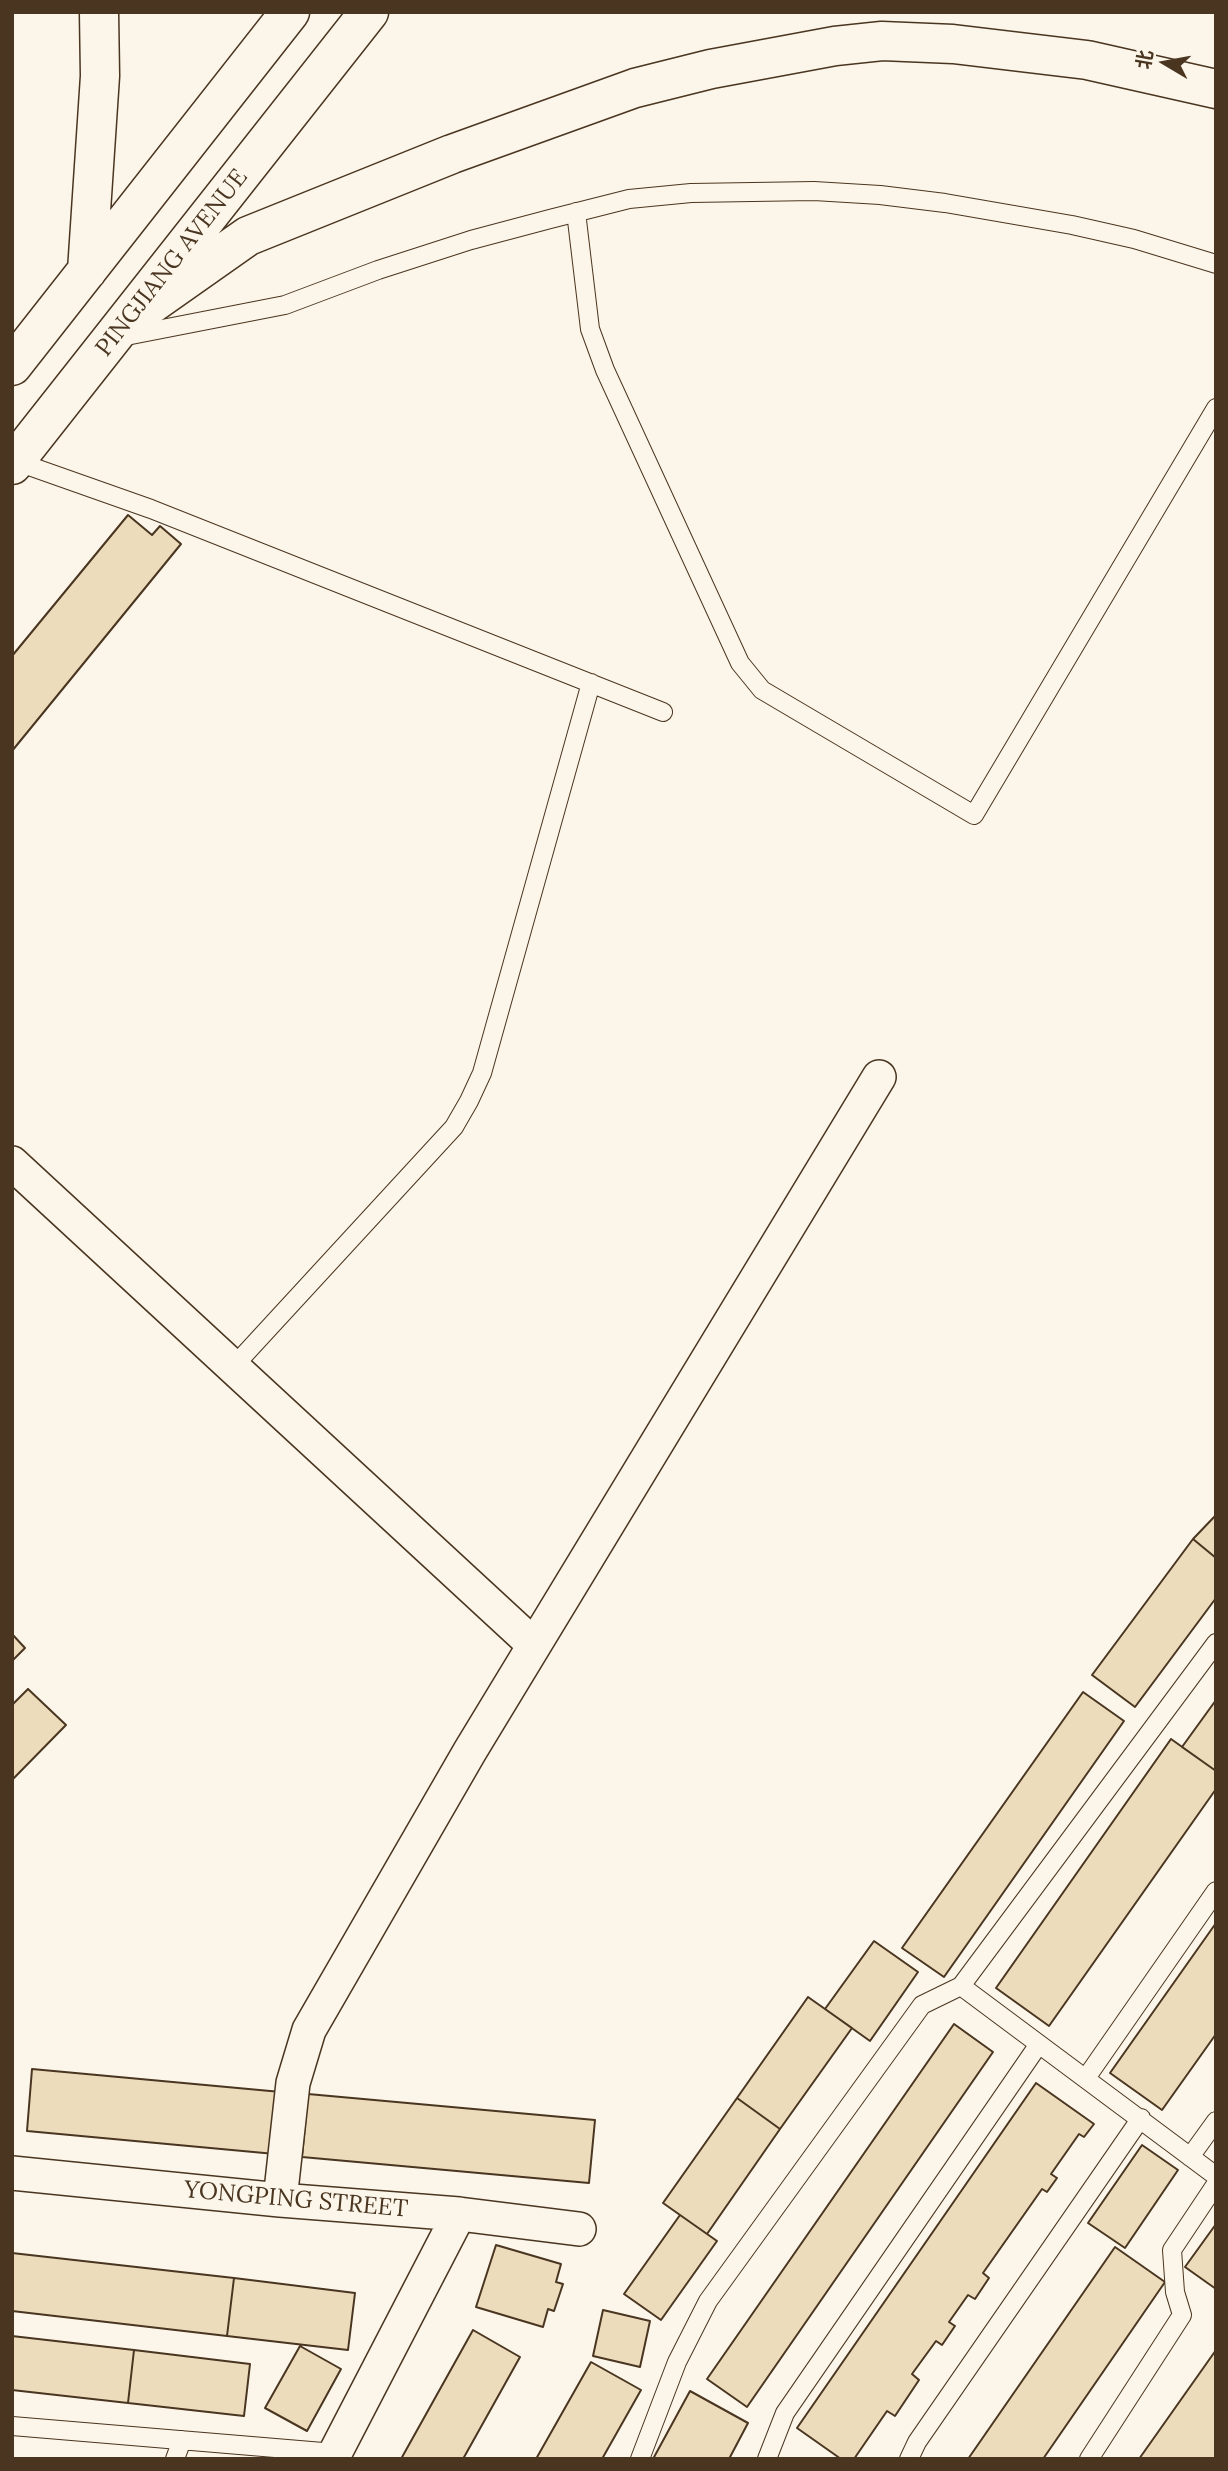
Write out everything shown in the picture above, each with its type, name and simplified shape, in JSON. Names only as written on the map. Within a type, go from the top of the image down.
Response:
[{"type":"highway","points":[[87,271],[100,76],[99,12]]},
{"type":"highway","name":"PINGJIANG AVENUE","points":[[14,463],[369,12]]},
{"type":"highway","points":[[12,366],[289,14]]},
{"type":"highway","points":[[117,332],[248,236],[452,154],[635,88],[711,69],[870,42],[941,43],[1087,60],[1216,89]]},
{"type":"street","points":[[280,2200],[293,2083],[309,2030],[470,1751],[879,1077]]},
{"type":"street","points":[[12,1163],[534,1645]]},
{"type":"street","name":"YONGPING STREET","points":[[12,2173],[280,2200],[458,2214],[579,2229]]},
{"type":"street","points":[[333,2456],[458,2214]]},
{"type":"lane","points":[[117,332],[285,304],[471,240],[629,199],[691,193],[814,191],[945,203],[1072,225],[1134,239],[1216,264]]},
{"type":"lane","points":[[576,212],[590,329],[605,370],[740,663],[762,690],[974,814],[1216,408]]},
{"type":"lane","points":[[14,463],[151,509],[663,712]]},
{"type":"lane","points":[[233,1367],[454,1127],[468,1101],[482,1073],[591,683]]},
{"type":"lane","points":[[640,2459],[677,2362],[708,2301],[922,2004],[961,1986],[1216,1643]]},
{"type":"lane","points":[[1086,2078],[1216,1891]]},
{"type":"lane","points":[[961,1986],[1216,2176]]},
{"type":"lane","points":[[767,2459],[785,2413],[1039,2044]]},
{"type":"lane","points":[[909,2459],[917,2442],[1141,2118]]},
{"type":"lane","points":[[1190,2157],[1216,2121]]},
{"type":"lane","points":[[1089,2459],[1182,2315],[1175,2292],[1172,2250],[1216,2184]]},
{"type":"lane","points":[[12,2426],[333,2456]]},
{"type":"lane","points":[[175,2459],[182,2440]]},
{"type":"building","points":[[128,515],[152,535],[160,526],[181,544],[12,751],[12,656]]},
{"type":"building","points":[[1216,1515],[1216,1558],[1193,1539]]},
{"type":"building","points":[[1193,1539],[1216,1558],[1216,1598],[1135,1707],[1092,1675]]},
{"type":"building","points":[[12,1634],[25,1648],[12,1661]]},
{"type":"building","points":[[28,1689],[66,1725],[12,1780],[12,1705]]},
{"type":"building","points":[[1083,1692],[1124,1721],[944,1977],[902,1948]]},
{"type":"building","points":[[1216,1700],[1216,1771],[1182,1747]]},
{"type":"building","points":[[1171,1739],[1216,1771],[1216,1789],[1049,2026],[996,1988]]},
{"type":"building","points":[[1216,1923],[1216,2034],[1162,2110],[1110,2073]]},
{"type":"building","points":[[874,1941],[918,1972],[870,2041],[825,2009]]},
{"type":"building","points":[[808,1997],[852,2028],[780,2129],[737,2098]]},
{"type":"building","points":[[954,2024],[993,2052],[747,2407],[707,2379]]},
{"type":"building","points":[[32,2069],[281,2092],[275,2154],[27,2131]]},
{"type":"building","points":[[1036,2083],[1094,2124],[1084,2137],[1079,2134],[1051,2174],[1057,2178],[1047,2192],[1042,2189],[983,2273],[989,2278],[975,2299],[968,2295],[949,2322],[955,2326],[942,2345],[936,2341],[912,2374],[919,2380],[895,2416],[887,2411],[854,2459],[841,2459],[797,2428]]},
{"type":"building","points":[[308,2094],[595,2120],[589,2183],[302,2157]]},
{"type":"building","points":[[737,2098],[780,2129],[707,2234],[663,2203]]},
{"type":"building","points":[[1142,2145],[1178,2170],[1125,2248],[1088,2223]]},
{"type":"building","points":[[680,2215],[717,2241],[661,2320],[624,2294]]},
{"type":"building","points":[[1216,2224],[1216,2289],[1185,2267]]},
{"type":"building","points":[[496,2245],[561,2264],[556,2282],[563,2284],[554,2311],[548,2309],[543,2327],[476,2307]]},
{"type":"building","points":[[1115,2247],[1165,2282],[1043,2459],[968,2459]]},
{"type":"building","points":[[12,2253],[234,2278],[227,2336],[12,2311]]},
{"type":"building","points":[[234,2278],[355,2293],[348,2350],[227,2336]]},
{"type":"building","points":[[603,2310],[650,2321],[640,2367],[593,2356]]},
{"type":"building","points":[[473,2330],[520,2357],[463,2459],[401,2459]]},
{"type":"building","points":[[12,2336],[134,2350],[128,2403],[12,2390]]},
{"type":"building","points":[[300,2346],[341,2369],[307,2431],[265,2408]]},
{"type":"building","points":[[134,2350],[250,2364],[244,2416],[128,2403]]},
{"type":"building","points":[[1216,2350],[1216,2459],[1139,2459]]},
{"type":"building","points":[[591,2362],[641,2390],[602,2459],[536,2459]]},
{"type":"building","points":[[690,2391],[748,2423],[729,2459],[653,2459]]}]
